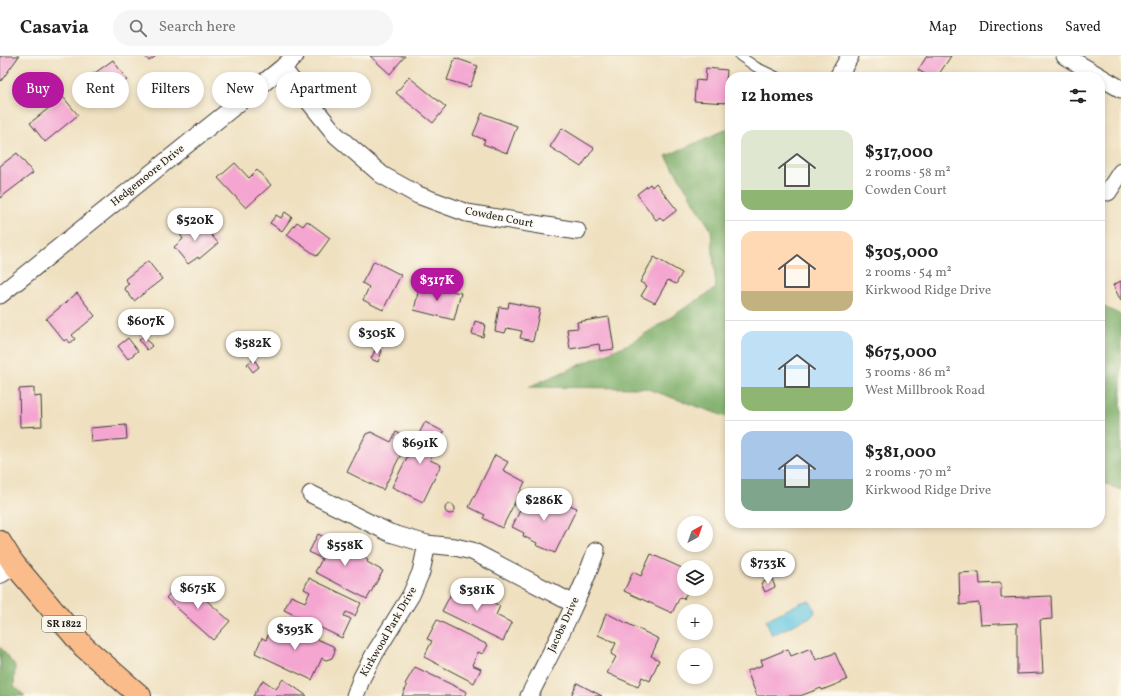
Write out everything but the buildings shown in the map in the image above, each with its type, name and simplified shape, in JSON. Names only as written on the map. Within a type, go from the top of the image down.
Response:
[{"type":"main road","name":"SR 1822","points":[[3,553],[84,647],[140,696]]},
{"type":"street","name":"Hedgemoore Drive","points":[[0,295],[295,56]]},
{"type":"street","points":[[841,72],[850,56]]},
{"type":"street","points":[[1065,56],[1092,72]]},
{"type":"street","name":"Cowden Court","points":[[282,68],[336,135],[382,175],[418,195],[467,213],[578,231]]},
{"type":"street","points":[[1105,80],[1121,89]]},
{"type":"street","points":[[1108,192],[1121,172]]},
{"type":"street","points":[[311,494],[390,533],[427,544],[456,547],[472,552],[574,604]]},
{"type":"street","name":"Kirkwood Park Drive","points":[[355,696],[375,653],[411,595],[421,572],[427,544]]},
{"type":"street","name":"Jacobs Drive","points":[[529,696],[574,604],[596,552]]},
{"type":"lane","points":[[740,56],[766,72]]},
{"type":"green space","points":[[725,130],[725,416],[645,388],[528,387],[631,343],[716,288],[711,230],[666,156]]},
{"type":"green space","points":[[1105,307],[1121,315],[1121,490],[1105,484]]},
{"type":"green space","points":[[0,647],[15,666],[14,686],[25,696],[0,696]]},
{"type":"water","points":[[809,601],[813,605],[815,612],[812,616],[772,635],[766,620],[802,602]]}]
